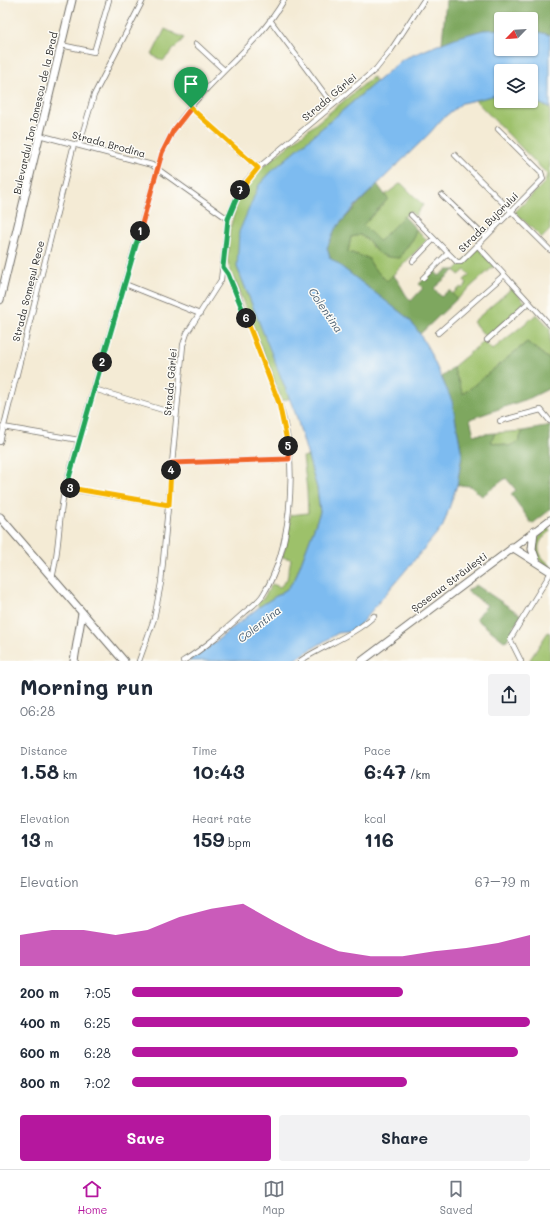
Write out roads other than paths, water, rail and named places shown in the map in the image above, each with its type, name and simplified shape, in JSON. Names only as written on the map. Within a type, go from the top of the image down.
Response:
[{"type":"main road","name":"Bulevardul Ion Ionescu de la Brad","points":[[0,300],[72,0]]},
{"type":"main road","points":[[0,517],[124,661]]},
{"type":"main road","name":"Șoseaua Străulești","points":[[362,661],[550,520]]},
{"type":"main road","points":[[534,531],[532,554],[538,563]]},
{"type":"main road","points":[[512,547],[550,573]]},
{"type":"main road","points":[[521,554],[538,563],[550,573]]},
{"type":"main road","points":[[74,661],[82,613]]},
{"type":"street","points":[[61,44],[94,52],[109,0]]},
{"type":"street","name":"Strada Someșul Rece","points":[[0,442],[77,145],[94,95],[143,0]]},
{"type":"street","points":[[52,578],[58,554],[60,514],[66,488],[157,168],[168,140],[191,108],[270,20],[283,2],[277,0]]},
{"type":"street","name":"Strada Gârlei","points":[[138,661],[154,619],[161,583],[183,345],[187,333],[220,280],[223,267],[228,219],[241,187],[258,168],[376,69],[424,0]]},
{"type":"street","points":[[270,20],[333,105]]},
{"type":"street","points":[[196,44],[224,70]]},
{"type":"street","points":[[191,108],[258,168]]},
{"type":"street","name":"Strada Bujorului","points":[[411,215],[448,253],[459,262],[511,212],[543,179],[541,172],[498,129]]},
{"type":"street","name":"Strada Brodina","points":[[39,135],[157,168],[228,219]]},
{"type":"street","points":[[455,155],[550,250]]},
{"type":"street","points":[[442,195],[485,237]]},
{"type":"street","points":[[413,261],[434,239]]},
{"type":"street","points":[[477,245],[550,325]]},
{"type":"street","points":[[424,278],[448,253]]},
{"type":"street","points":[[182,661],[200,650],[229,626],[265,592],[281,553],[285,538],[289,507],[289,459],[286,431],[275,390],[228,274],[223,267]]},
{"type":"street","points":[[438,333],[504,275]]},
{"type":"street","points":[[124,284],[200,314]]},
{"type":"street","points":[[487,340],[528,302]]},
{"type":"street","points":[[94,389],[176,414]]},
{"type":"street","points":[[500,422],[541,410],[550,421]]},
{"type":"street","points":[[3,427],[79,440]]},
{"type":"street","points":[[172,463],[289,459]]},
{"type":"street","points":[[66,488],[169,505]]},
{"type":"street","points":[[521,661],[510,639],[550,573]]},
{"type":"street","points":[[300,661],[319,648],[364,626],[374,616]]},
{"type":"water","name":"Colentina","points":[[494,29],[494,56],[538,56],[538,32],[550,35],[550,108],[538,103],[538,64],[494,64],[494,96],[462,103],[442,119],[429,134],[355,206],[335,229],[327,248],[330,258],[409,319],[429,350],[452,401],[462,455],[457,485],[443,526],[357,628],[348,632],[338,633],[292,661],[188,661],[210,646],[259,607],[287,589],[295,579],[320,512],[317,488],[296,415],[237,267],[239,232],[259,185],[273,170],[403,59],[455,38],[483,30]]}]
